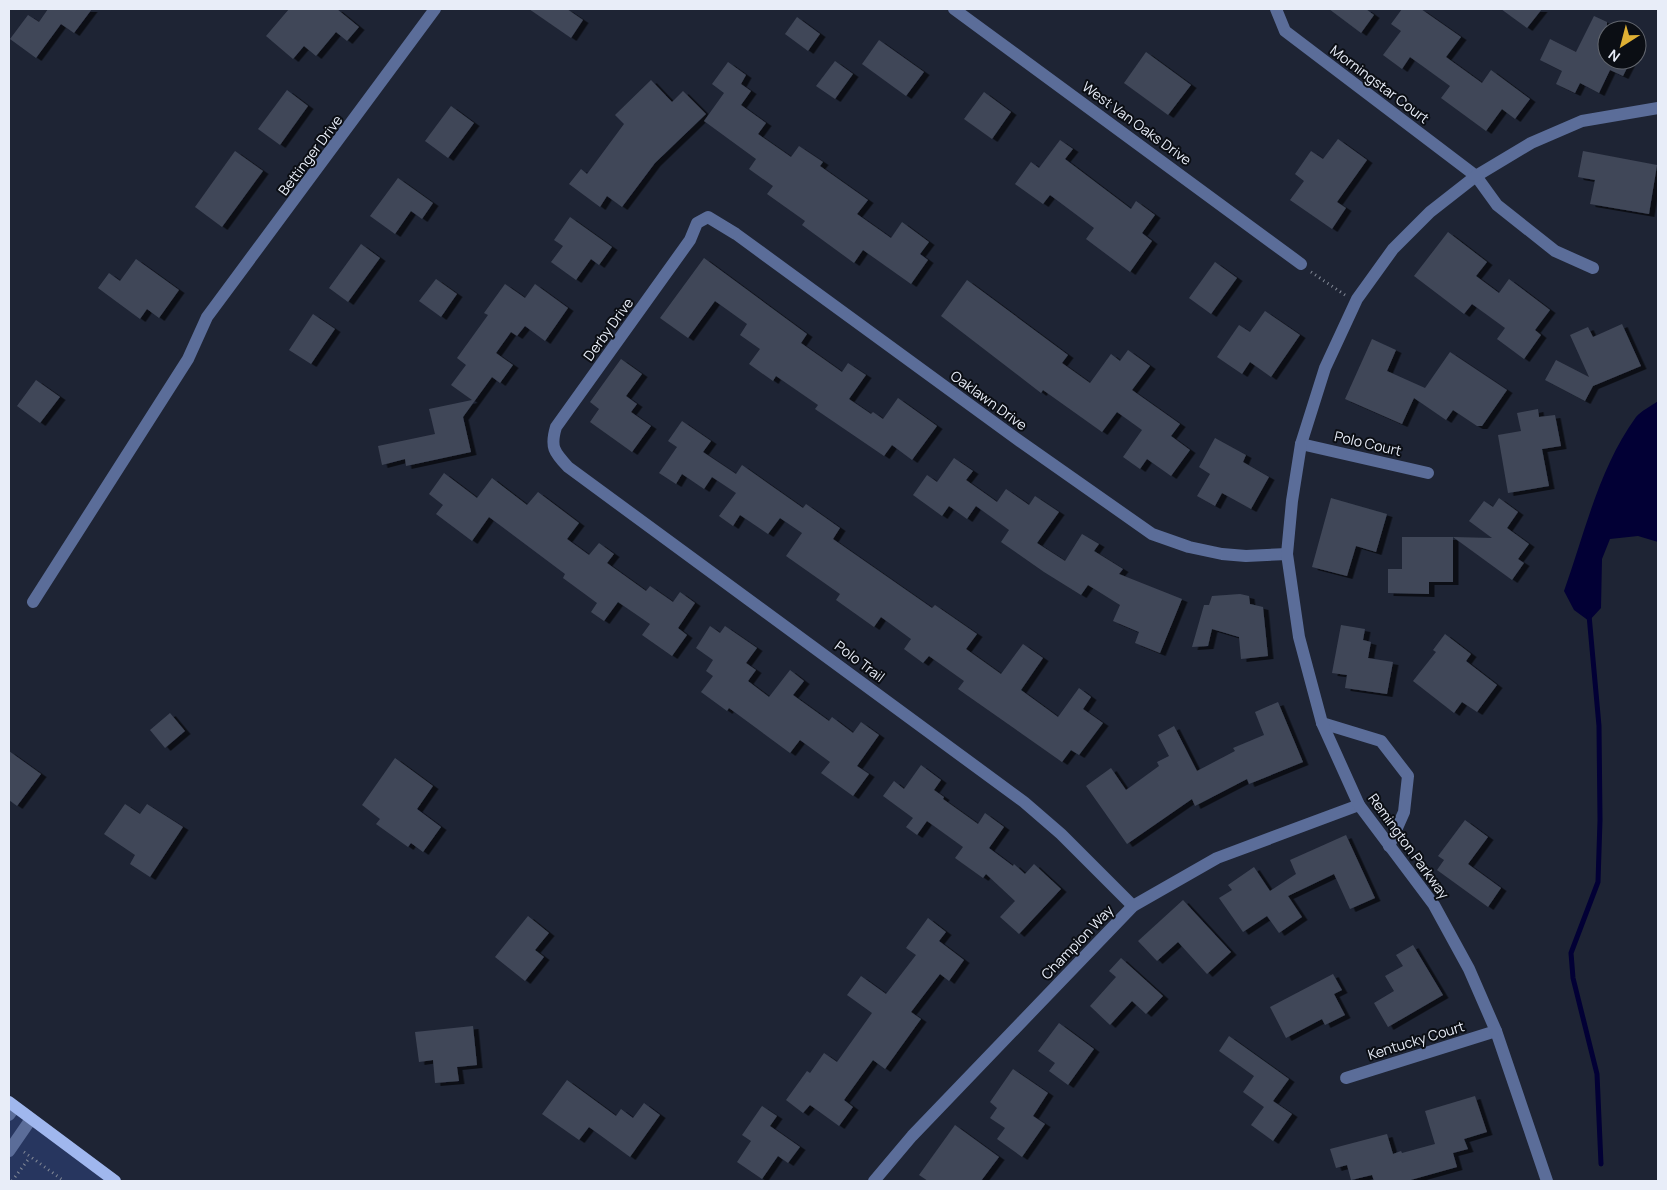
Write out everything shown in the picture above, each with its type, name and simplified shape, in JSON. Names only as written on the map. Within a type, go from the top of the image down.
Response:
[{"type":"main road","points":[[11,1108],[32,1119],[116,1181]]},
{"type":"street","name":"Bettinger Drive","points":[[33,602],[188,359],[207,318],[435,9]]},
{"type":"street","name":"West Van Oaks Drive","points":[[954,9],[1116,126],[1301,264]]},
{"type":"street","name":"Morningstar Court","points":[[1276,9],[1285,30],[1476,176],[1497,205],[1555,251],[1594,268]]},
{"type":"street","name":"Remington Parkway","points":[[1547,1181],[1496,1031],[1469,969],[1434,905],[1359,805],[1322,723],[1299,637],[1287,554],[1302,444],[1325,368],[1355,303],[1393,249],[1430,212],[1476,176],[1531,143],[1582,121],[1658,108]]},
{"type":"street","name":"Oaklawn Drive","points":[[698,223],[708,217],[736,234],[1006,431],[1152,534],[1188,547],[1222,554],[1246,556],[1287,554]]},
{"type":"street","name":"Derby Drive","points":[[557,454],[552,441],[556,427],[690,240],[698,223]]},
{"type":"street","name":"Polo Court","points":[[1302,444],[1428,472]]},
{"type":"street","name":"Polo Trail","points":[[557,454],[568,466],[1024,802],[1061,834],[1133,906]]},
{"type":"street","points":[[1322,723],[1381,741],[1408,776],[1404,812],[1389,846]]},
{"type":"street","name":"Champion Way","points":[[874,1181],[912,1136],[1133,906],[1217,858],[1359,805]]},
{"type":"street","name":"Kentucky Court","points":[[1346,1078],[1496,1031]]},
{"type":"street","points":[[9,1151],[32,1119]]},
{"type":"path","points":[[1301,264],[1355,303]]},
{"type":"path","points":[[22,1150],[64,1181]]},
{"type":"path","points":[[12,1181],[30,1157]]},
{"type":"shaded area","points":[[1658,401],[1658,542],[1638,536],[1610,539],[1602,559],[1601,608],[1589,621],[1574,610],[1564,591],[1594,501],[1612,457],[1636,417]]},
{"type":"shaded area","points":[[9,1102],[116,1181],[9,1181]]},
{"type":"building","points":[[48,9],[92,9],[74,33],[61,24],[36,58],[10,39],[28,15],[39,22]]},
{"type":"building","points":[[289,9],[337,9],[359,27],[347,41],[336,32],[316,56],[304,46],[293,59],[266,36]]},
{"type":"building","points":[[529,9],[567,9],[583,20],[571,38]]},
{"type":"building","points":[[1329,9],[1366,9],[1374,15],[1361,33]]},
{"type":"building","points":[[1402,9],[1421,9],[1461,37],[1446,57],[1482,83],[1491,70],[1530,99],[1515,119],[1502,109],[1486,131],[1441,98],[1450,86],[1410,57],[1402,69],[1383,55],[1401,31],[1391,24]]},
{"type":"building","points":[[1501,9],[1542,9],[1527,28]]},
{"type":"building","points":[[1594,16],[1603,20],[1597,20],[1597,70],[1610,70],[1599,93],[1580,83],[1575,93],[1556,84],[1562,71],[1540,60],[1550,39],[1576,52]]},
{"type":"building","points":[[797,17],[820,34],[808,51],[785,34]]},
{"type":"building","points":[[879,40],[924,72],[906,96],[862,64]]},
{"type":"building","points":[[1146,52],[1191,85],[1168,115],[1124,83]]},
{"type":"building","points":[[835,61],[853,74],[835,99],[816,86]]},
{"type":"building","points":[[728,62],[746,75],[741,84],[751,91],[741,105],[766,123],[758,134],[791,157],[799,146],[823,162],[820,166],[868,200],[857,214],[891,238],[902,222],[929,242],[920,254],[928,260],[911,284],[863,250],[854,263],[802,225],[805,221],[767,194],[773,186],[749,169],[756,159],[704,121],[724,93],[712,84]]},
{"type":"building","points":[[1610,70],[1626,70],[1623,76]]},
{"type":"building","points":[[651,80],[672,102],[683,91],[706,114],[655,163],[622,207],[607,196],[600,207],[569,184],[581,169],[587,174],[624,124],[615,115]]},
{"type":"building","points":[[287,90],[308,106],[280,145],[258,129]]},
{"type":"building","points":[[984,92],[1011,112],[992,139],[964,119]]},
{"type":"building","points":[[451,106],[474,123],[448,158],[425,141]]},
{"type":"building","points":[[1338,139],[1367,160],[1337,202],[1346,208],[1332,229],[1290,200],[1304,181],[1295,174],[1311,151],[1323,159]]},
{"type":"building","points":[[1060,140],[1073,149],[1065,159],[1131,209],[1136,201],[1155,215],[1142,233],[1152,241],[1130,272],[1086,239],[1094,228],[1050,195],[1043,204],[1015,184],[1031,162],[1039,168]]},
{"type":"building","points":[[235,151],[263,171],[222,227],[195,207]]},
{"type":"building","points":[[1583,151],[1657,165],[1649,214],[1590,204],[1595,180],[1578,177]]},
{"type":"building","points":[[398,178],[433,203],[422,219],[411,211],[395,234],[370,216]]},
{"type":"building","points":[[570,217],[612,247],[599,265],[591,259],[576,280],[551,262],[563,246],[554,240]]},
{"type":"building","points":[[1448,232],[1487,262],[1476,276],[1499,293],[1509,279],[1550,310],[1535,330],[1541,335],[1524,359],[1497,339],[1505,328],[1472,304],[1464,314],[1414,276]]},
{"type":"building","points":[[361,244],[380,258],[348,302],[329,288]]},
{"type":"building","points":[[704,258],[807,334],[801,343],[842,372],[848,363],[866,375],[849,399],[871,414],[873,412],[883,419],[898,398],[937,426],[912,460],[892,445],[884,456],[815,409],[818,405],[776,376],[773,381],[749,364],[760,349],[740,335],[747,324],[715,301],[688,338],[660,318]]},
{"type":"building","points":[[136,259],[179,290],[159,318],[147,309],[140,319],[98,288],[109,273],[120,281]]},
{"type":"building","points":[[1215,262],[1237,278],[1211,314],[1189,298]]},
{"type":"building","points":[[436,279],[457,294],[441,317],[419,301]]},
{"type":"building","points":[[967,280],[1068,355],[1062,363],[1090,383],[1111,354],[1120,361],[1128,350],[1150,366],[1132,390],[1180,424],[1171,436],[1190,450],[1171,476],[1147,459],[1140,469],[1123,457],[1142,430],[1117,412],[1102,432],[1043,390],[1041,393],[941,316]]},
{"type":"building","points":[[505,284],[525,298],[535,284],[568,308],[545,341],[525,326],[517,336],[511,332],[496,353],[513,365],[500,383],[492,377],[463,417],[471,452],[406,466],[405,459],[382,465],[378,446],[435,434],[429,409],[472,400],[451,385],[466,365],[457,358],[488,315],[484,313]]},
{"type":"building","points":[[1265,311],[1300,335],[1271,377],[1250,362],[1242,374],[1217,357],[1239,325],[1250,332]]},
{"type":"building","points":[[313,314],[335,329],[311,364],[289,350]]},
{"type":"building","points":[[1622,324],[1641,366],[1593,386],[1585,401],[1545,380],[1556,360],[1589,377],[1570,335],[1588,327],[1593,337]]},
{"type":"building","points":[[1372,339],[1396,350],[1387,371],[1425,388],[1450,352],[1507,390],[1482,426],[1477,426],[1453,410],[1446,420],[1414,398],[1402,424],[1345,399]]},
{"type":"building","points":[[621,359],[642,374],[626,396],[637,404],[631,412],[651,426],[632,452],[590,422],[599,409],[590,402]]},
{"type":"building","points":[[36,380],[60,397],[40,423],[17,406]]},
{"type":"building","points":[[1538,409],[1539,417],[1555,415],[1561,446],[1542,449],[1549,486],[1508,493],[1498,435],[1521,431],[1517,413]]},
{"type":"building","points":[[682,421],[711,441],[703,452],[736,474],[742,465],[803,508],[806,504],[840,528],[833,539],[932,608],[935,605],[977,634],[966,649],[1001,674],[1023,644],[1043,658],[1021,690],[1058,717],[1079,688],[1091,697],[1083,709],[1103,723],[1079,755],[1071,750],[1062,762],[958,689],[964,681],[929,656],[923,663],[904,649],[911,639],[881,617],[874,627],[836,600],[840,594],[786,556],[802,533],[780,518],[768,534],[740,515],[733,526],[719,516],[736,493],[712,477],[704,489],[682,474],[676,484],[659,473],[677,447],[668,441]]},
{"type":"building","points":[[1215,438],[1246,455],[1243,462],[1269,477],[1251,509],[1222,493],[1215,506],[1197,496],[1210,474],[1199,467]]},
{"type":"building","points":[[954,458],[973,471],[966,480],[997,502],[1006,489],[1029,505],[1035,496],[1059,512],[1037,543],[1065,561],[1082,534],[1099,544],[1094,551],[1123,569],[1119,574],[1182,599],[1160,653],[1135,643],[1139,632],[1113,621],[1120,605],[1088,585],[1081,595],[1044,572],[1001,542],[1009,530],[976,506],[967,519],[949,506],[942,516],[913,495],[927,475],[937,482]]},
{"type":"building","points":[[444,473],[477,498],[492,478],[527,505],[538,492],[579,523],[567,539],[589,555],[599,543],[614,554],[607,563],[646,591],[650,586],[673,602],[680,592],[695,603],[678,628],[687,635],[672,656],[642,635],[650,624],[618,602],[604,621],[591,612],[597,603],[563,578],[565,574],[489,517],[472,541],[436,514],[443,505],[429,494]]},
{"type":"building","points":[[1331,498],[1387,514],[1376,552],[1356,546],[1347,576],[1312,567]]},
{"type":"building","points":[[1499,498],[1518,512],[1507,528],[1529,544],[1518,559],[1524,563],[1512,580],[1453,537],[1492,538],[1469,521],[1484,501],[1493,507]]},
{"type":"building","points":[[1402,537],[1453,537],[1453,582],[1429,582],[1429,594],[1388,593],[1388,569],[1402,569]]},
{"type":"building","points":[[1240,594],[1249,596],[1250,604],[1263,607],[1268,656],[1241,659],[1239,637],[1212,629],[1208,646],[1192,647],[1204,605],[1209,605],[1212,596]]},
{"type":"building","points":[[1341,625],[1365,629],[1363,640],[1371,642],[1368,658],[1393,662],[1387,694],[1345,688],[1347,675],[1332,673]]},
{"type":"building","points":[[710,626],[720,633],[725,626],[757,648],[746,663],[756,670],[748,681],[769,697],[790,670],[804,681],[793,695],[829,721],[832,717],[853,733],[861,722],[879,735],[857,766],[869,774],[853,796],[821,773],[830,762],[800,740],[790,753],[729,708],[727,711],[701,692],[713,676],[706,671],[713,660],[696,648]]},
{"type":"building","points":[[1445,634],[1471,654],[1466,661],[1497,685],[1477,712],[1462,702],[1454,713],[1413,681],[1436,652],[1433,650]]},
{"type":"building","points":[[1278,702],[1303,762],[1249,784],[1247,779],[1195,806],[1192,799],[1127,844],[1086,786],[1111,768],[1126,790],[1159,766],[1157,762],[1169,756],[1158,735],[1174,726],[1197,771],[1235,751],[1233,748],[1264,735],[1255,712]]},
{"type":"building","points":[[170,713],[185,731],[165,748],[150,730]]},
{"type":"building","points":[[9,751],[41,774],[17,806],[9,800]]},
{"type":"building","points":[[395,758],[433,786],[417,809],[441,827],[423,852],[411,843],[408,847],[376,824],[380,819],[362,805]]},
{"type":"building","points":[[921,765],[941,780],[934,790],[944,797],[943,799],[978,824],[985,813],[1004,827],[989,848],[1013,866],[1014,864],[1025,874],[1034,864],[1061,889],[1019,934],[1000,917],[1015,901],[986,874],[983,878],[955,858],[963,847],[927,821],[917,835],[906,827],[913,818],[883,796],[894,781],[904,789]]},
{"type":"building","points":[[125,804],[140,814],[147,804],[183,827],[150,877],[130,864],[135,855],[104,834]]},
{"type":"building","points":[[1465,820],[1488,837],[1468,864],[1501,888],[1488,907],[1437,870],[1444,860],[1438,856]]},
{"type":"building","points":[[1346,835],[1375,898],[1350,909],[1334,874],[1288,896],[1302,917],[1279,933],[1267,916],[1243,932],[1219,898],[1232,890],[1228,885],[1254,867],[1270,891],[1296,874],[1290,860]]},
{"type":"building","points":[[1183,900],[1231,952],[1207,974],[1178,942],[1157,961],[1138,941]]},
{"type":"building","points":[[528,916],[549,933],[535,950],[544,957],[525,981],[495,957]]},
{"type":"building","points":[[928,918],[946,932],[939,941],[964,960],[949,981],[940,974],[911,1012],[921,1019],[885,1069],[873,1060],[844,1100],[853,1107],[839,1126],[810,1105],[803,1113],[786,1100],[807,1071],[810,1073],[824,1053],[837,1062],[872,1013],[847,995],[861,976],[886,994],[916,955],[906,948]]},
{"type":"building","points":[[1413,945],[1443,995],[1388,1027],[1374,1003],[1394,991],[1385,976],[1403,966],[1396,955]]},
{"type":"building","points":[[1121,958],[1163,996],[1146,1014],[1132,1001],[1110,1025],[1090,1006],[1116,977],[1109,971]]},
{"type":"building","points":[[1333,974],[1342,990],[1334,994],[1345,1015],[1325,1025],[1322,1019],[1286,1038],[1270,1007]]},
{"type":"building","points":[[1059,1023],[1094,1049],[1068,1085],[1049,1071],[1055,1063],[1038,1051]]},
{"type":"building","points":[[473,1026],[477,1065],[457,1067],[459,1081],[435,1083],[433,1060],[419,1062],[415,1032]]},
{"type":"building","points":[[1229,1036],[1289,1079],[1273,1101],[1292,1114],[1273,1141],[1251,1125],[1264,1107],[1243,1092],[1254,1076],[1219,1051]]},
{"type":"building","points":[[1013,1069],[1048,1093],[1033,1116],[1045,1124],[1022,1157],[997,1139],[1005,1128],[990,1118],[997,1108],[990,1102]]},
{"type":"building","points":[[567,1080],[616,1116],[621,1109],[633,1118],[644,1103],[660,1115],[630,1157],[589,1127],[579,1140],[542,1114]]},
{"type":"building","points":[[1475,1096],[1487,1132],[1464,1139],[1468,1149],[1453,1153],[1457,1167],[1407,1181],[1374,1181],[1372,1175],[1351,1180],[1347,1165],[1336,1168],[1330,1149],[1387,1134],[1393,1154],[1435,1144],[1425,1111]]},
{"type":"building","points":[[762,1106],[777,1116],[770,1126],[800,1147],[788,1163],[778,1156],[762,1179],[737,1162],[751,1141],[742,1135]]},
{"type":"building","points":[[955,1125],[999,1157],[981,1181],[928,1181],[919,1175]]},
{"type":"waterway","points":[[1589,615],[1599,726],[1600,820],[1598,882],[1571,953],[1573,978],[1597,1074],[1601,1164]]}]
